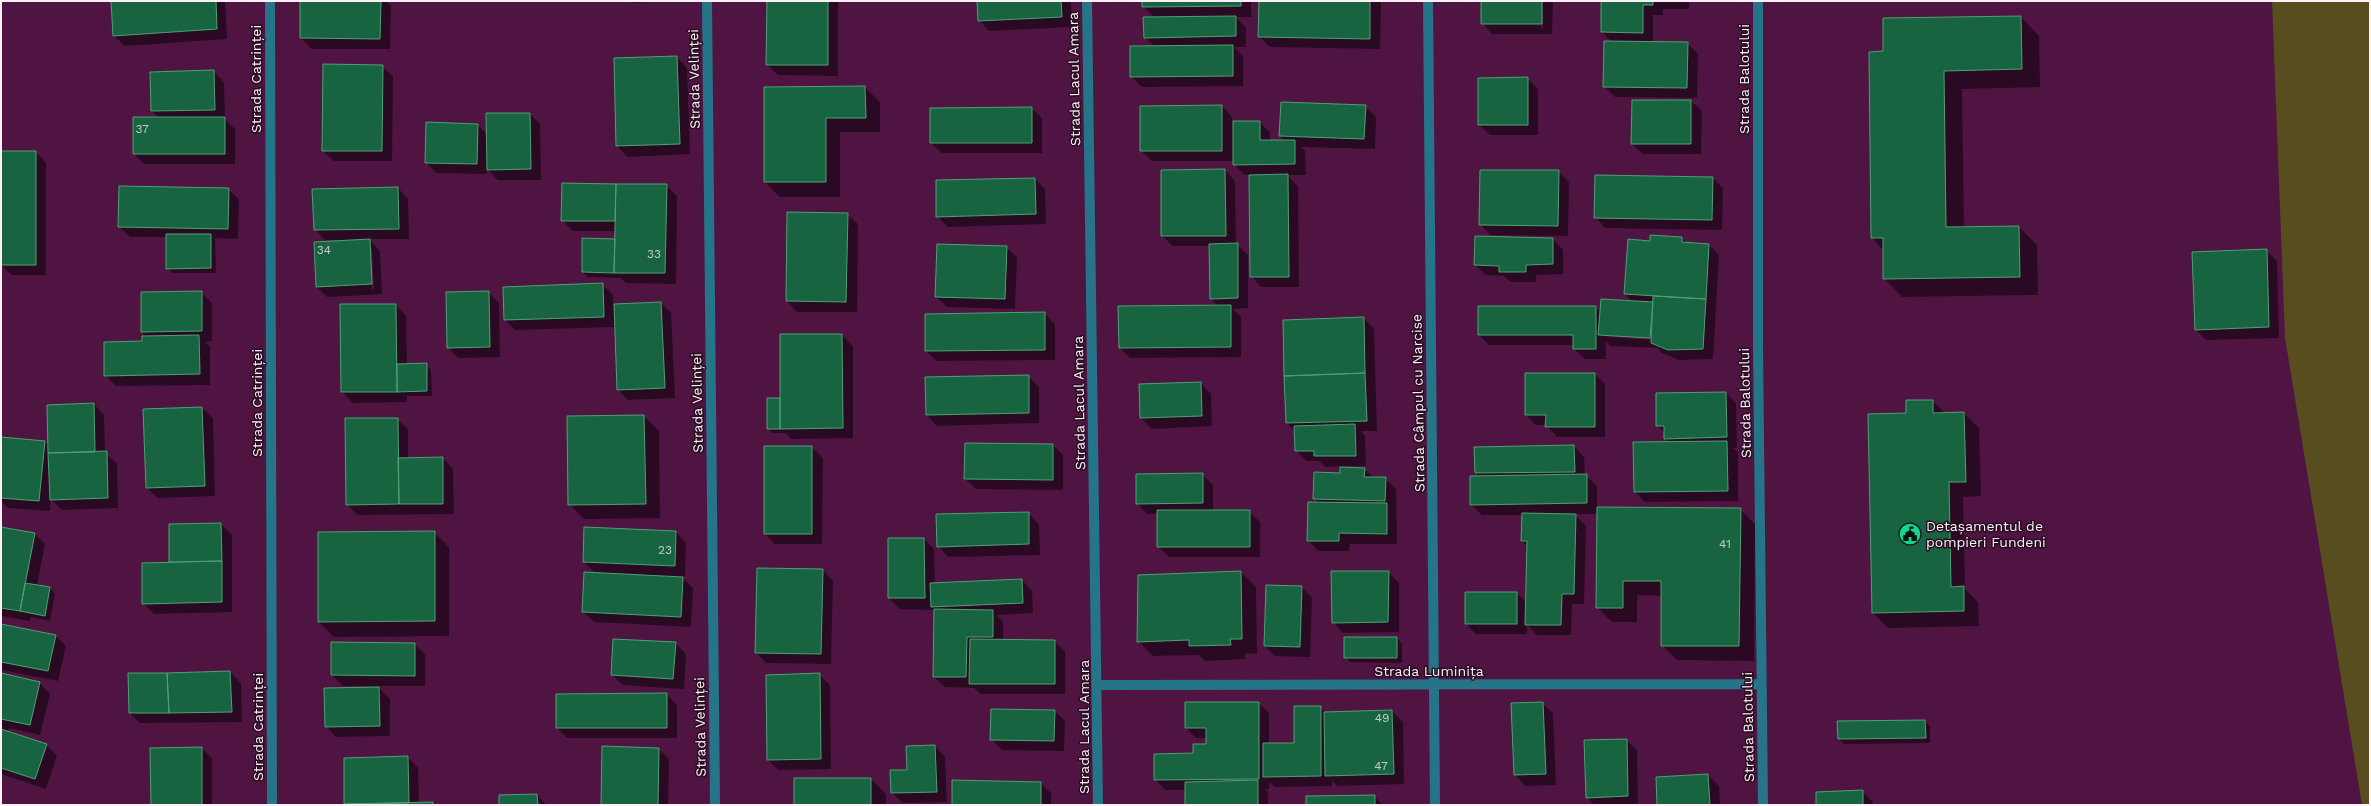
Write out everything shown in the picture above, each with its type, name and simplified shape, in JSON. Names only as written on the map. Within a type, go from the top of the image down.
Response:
[{"type":"street","name":"Strada Catrinței","points":[[270,1],[272,805]]},
{"type":"street","name":"Strada Velinței","points":[[707,1],[715,805]]},
{"type":"street","name":"Strada Lacul Amara","points":[[1087,1],[1098,685],[1098,805]]},
{"type":"street","name":"Strada Câmpul cu Narcise","points":[[1428,1],[1436,805]]},
{"type":"street","name":"Strada Balotului","points":[[1758,1],[1761,684],[1763,805]]},
{"type":"street","name":"Strada Luminița","points":[[1098,685],[1435,686],[1761,684]]},
{"type":"shaded area","points":[[2272,1],[2370,1],[2370,805],[2362,805],[2285,338]]},
{"type":"building","points":[[111,1],[216,1],[217,29],[113,36]]},
{"type":"building","points":[[300,1],[381,1],[380,39],[300,38]]},
{"type":"building","points":[[767,1],[828,1],[828,65],[766,65]]},
{"type":"building","points":[[977,1],[1061,1],[1062,17],[978,21]]},
{"type":"building","points":[[1142,1],[1241,1],[1241,6],[1142,7]]},
{"type":"building","points":[[1259,1],[1370,1],[1370,39],[1258,37]]},
{"type":"building","points":[[1481,1],[1542,1],[1542,24],[1481,24]]},
{"type":"building","points":[[1601,1],[1653,1],[1653,5],[1643,5],[1643,33],[1601,32]]},
{"type":"building","points":[[1236,16],[1236,36],[1144,38],[1143,17]]},
{"type":"building","points":[[2021,16],[2022,69],[1944,71],[1946,227],[2019,226],[2020,277],[1883,279],[1883,238],[1871,238],[1869,52],[1883,51],[1883,18]]},
{"type":"building","points":[[1604,41],[1688,42],[1687,88],[1603,87]]},
{"type":"building","points":[[1233,45],[1233,76],[1130,77],[1130,46]]},
{"type":"building","points":[[677,56],[680,144],[616,146],[614,58]]},
{"type":"building","points":[[323,64],[383,65],[382,151],[322,151]]},
{"type":"building","points":[[214,70],[215,110],[151,111],[150,72]]},
{"type":"building","points":[[1528,77],[1528,125],[1478,125],[1478,78]]},
{"type":"building","points":[[865,86],[866,118],[826,118],[826,182],[764,182],[764,87]]},
{"type":"building","points":[[1632,100],[1691,100],[1691,144],[1631,144]]},
{"type":"building","points":[[1281,102],[1366,105],[1364,139],[1279,136]]},
{"type":"building","points":[[1222,105],[1222,151],[1140,151],[1140,106]]},
{"type":"building","points":[[1032,107],[1032,143],[930,143],[930,108]]},
{"type":"building","points":[[486,113],[530,113],[531,169],[487,170]]},
{"type":"building","points":[[133,117],[225,117],[225,154],[133,154]]},
{"type":"building","points":[[1233,121],[1260,121],[1260,140],[1295,140],[1295,164],[1233,165]]},
{"type":"building","points":[[426,122],[478,124],[477,164],[425,163]]},
{"type":"building","points":[[1,151],[36,151],[36,265],[1,265]]},
{"type":"building","points":[[1225,169],[1226,236],[1161,236],[1161,170]]},
{"type":"building","points":[[1480,170],[1559,170],[1558,226],[1479,225]]},
{"type":"building","points":[[1288,174],[1289,277],[1250,277],[1249,175]]},
{"type":"building","points":[[1595,175],[1713,177],[1712,220],[1594,218]]},
{"type":"building","points":[[1035,178],[1036,214],[936,217],[936,180]]},
{"type":"building","points":[[562,183],[616,184],[615,221],[561,221]]},
{"type":"building","points":[[616,184],[667,184],[665,273],[614,273]]},
{"type":"building","points":[[119,186],[229,188],[228,229],[118,227]]},
{"type":"building","points":[[398,187],[399,229],[314,230],[312,189]]},
{"type":"building","points":[[787,212],[848,213],[846,302],[786,301]]},
{"type":"building","points":[[166,234],[211,234],[211,268],[166,269]]},
{"type":"building","points":[[1650,235],[1682,237],[1682,242],[1709,244],[1706,299],[1624,294],[1628,239],[1650,241]]},
{"type":"building","points":[[1475,236],[1553,238],[1553,264],[1526,265],[1526,272],[1499,272],[1499,266],[1474,265]]},
{"type":"building","points":[[582,238],[615,239],[614,273],[582,272]]},
{"type":"building","points":[[370,239],[372,284],[316,287],[314,242]]},
{"type":"building","points":[[1238,243],[1238,298],[1210,299],[1209,244]]},
{"type":"building","points":[[937,244],[1007,246],[1005,299],[935,297]]},
{"type":"building","points":[[2267,249],[2269,327],[2195,330],[2192,252]]},
{"type":"building","points":[[603,283],[604,317],[504,320],[503,287]]},
{"type":"building","points":[[202,291],[202,331],[141,332],[141,292]]},
{"type":"building","points":[[489,291],[490,347],[447,348],[446,292]]},
{"type":"building","points":[[1653,296],[1706,299],[1703,349],[1668,350],[1651,343]]},
{"type":"building","points":[[1601,299],[1653,302],[1650,338],[1598,335]]},
{"type":"building","points":[[661,302],[665,388],[617,390],[614,304]]},
{"type":"building","points":[[340,304],[396,304],[397,392],[341,392]]},
{"type":"building","points":[[1231,305],[1231,347],[1119,348],[1118,306]]},
{"type":"building","points":[[1478,306],[1596,306],[1596,349],[1573,349],[1573,335],[1478,335]]},
{"type":"building","points":[[1045,312],[1045,350],[925,351],[925,314]]},
{"type":"building","points":[[1364,317],[1365,373],[1284,376],[1283,320]]},
{"type":"building","points":[[780,334],[842,334],[843,428],[780,429]]},
{"type":"building","points":[[199,335],[200,374],[104,376],[104,342],[142,341],[142,336]]},
{"type":"building","points":[[427,363],[427,391],[397,392],[397,364]]},
{"type":"building","points":[[1365,373],[1367,421],[1286,423],[1284,376]]},
{"type":"building","points":[[1525,373],[1595,373],[1595,427],[1545,427],[1546,415],[1525,415]]},
{"type":"building","points":[[1029,375],[1029,413],[926,415],[925,377]]},
{"type":"building","points":[[1201,382],[1202,416],[1140,418],[1139,384]]},
{"type":"building","points":[[1726,392],[1727,437],[1664,439],[1664,426],[1656,426],[1656,393]]},
{"type":"building","points":[[767,398],[780,398],[780,429],[767,429]]},
{"type":"building","name":"Detașamentul de pompieri Fundeni","points":[[1906,400],[1933,400],[1933,413],[1964,412],[1966,482],[1949,482],[1951,587],[1964,586],[1964,611],[1872,613],[1868,414],[1906,413]]},
{"type":"building","points":[[94,403],[95,452],[48,453],[47,405]]},
{"type":"building","points":[[202,407],[205,486],[146,488],[143,409]]},
{"type":"building","points":[[644,415],[646,504],[568,505],[567,416]]},
{"type":"building","points":[[345,418],[398,418],[399,504],[346,505]]},
{"type":"building","points":[[1355,424],[1356,456],[1314,456],[1314,451],[1295,451],[1294,426]]},
{"type":"building","points":[[1,437],[45,441],[39,501],[1,498]]},
{"type":"building","points":[[1727,441],[1728,491],[1634,492],[1633,442]]},
{"type":"building","points":[[965,443],[1053,444],[1053,480],[964,479]]},
{"type":"building","points":[[1574,445],[1575,472],[1475,473],[1474,447]]},
{"type":"building","points":[[764,446],[812,446],[812,534],[764,534]]},
{"type":"building","points":[[107,451],[108,498],[50,500],[48,453]]},
{"type":"building","points":[[443,457],[443,504],[399,504],[398,458]]},
{"type":"building","points":[[1340,467],[1365,468],[1364,477],[1386,477],[1385,501],[1313,499],[1314,472],[1340,473]]},
{"type":"building","points":[[1203,473],[1203,503],[1136,504],[1136,474]]},
{"type":"building","points":[[1587,474],[1587,503],[1470,505],[1470,476]]},
{"type":"building","points":[[1308,502],[1387,503],[1387,534],[1339,533],[1339,541],[1307,541]]},
{"type":"building","points":[[1597,507],[1741,508],[1739,646],[1661,646],[1661,581],[1623,581],[1623,608],[1596,608]]},
{"type":"building","points":[[1157,510],[1250,510],[1250,547],[1157,547]]},
{"type":"building","points":[[1029,512],[1029,544],[937,547],[936,514]]},
{"type":"building","points":[[1522,513],[1576,514],[1574,594],[1562,594],[1561,625],[1525,625],[1527,541],[1521,541]]},
{"type":"building","points":[[221,523],[222,561],[169,562],[169,524]]},
{"type":"building","points":[[1,527],[35,533],[20,611],[1,608]]},
{"type":"building","points":[[584,527],[676,531],[675,566],[583,562]]},
{"type":"building","points":[[435,531],[435,621],[318,622],[318,532]]},
{"type":"building","points":[[888,538],[924,538],[925,598],[888,598]]},
{"type":"building","points":[[222,561],[222,602],[142,604],[142,563]]},
{"type":"building","points":[[757,568],[823,569],[821,654],[755,653]]},
{"type":"building","points":[[1241,571],[1242,639],[1230,639],[1231,645],[1189,646],[1189,640],[1137,642],[1138,575]]},
{"type":"building","points":[[1331,571],[1389,571],[1388,622],[1332,623]]},
{"type":"building","points":[[584,572],[683,577],[681,617],[582,612]]},
{"type":"building","points":[[1022,579],[1023,603],[931,607],[930,583]]},
{"type":"building","points":[[25,583],[50,587],[45,616],[20,611]]},
{"type":"building","points":[[1266,585],[1302,586],[1300,647],[1264,646]]},
{"type":"building","points":[[1465,592],[1517,592],[1517,624],[1465,624]]},
{"type":"building","points":[[934,609],[993,610],[993,637],[967,637],[966,677],[933,677]]},
{"type":"building","points":[[1,624],[56,635],[48,671],[1,662]]},
{"type":"building","points":[[1344,637],[1397,637],[1397,658],[1344,658]]},
{"type":"building","points":[[613,639],[676,642],[673,679],[611,675]]},
{"type":"building","points":[[970,639],[1055,640],[1055,684],[969,684]]},
{"type":"building","points":[[331,642],[415,643],[415,676],[331,675]]},
{"type":"building","points":[[230,671],[232,712],[169,713],[167,673]]},
{"type":"building","points":[[1,673],[40,682],[30,725],[1,719]]},
{"type":"building","points":[[128,673],[167,673],[169,713],[129,713]]},
{"type":"building","points":[[820,673],[821,759],[767,760],[766,675]]},
{"type":"building","points":[[379,687],[380,726],[325,727],[324,688]]},
{"type":"building","points":[[667,693],[667,728],[556,728],[556,694]]},
{"type":"building","points":[[1185,702],[1259,702],[1259,779],[1154,780],[1154,754],[1193,753],[1193,744],[1206,744],[1206,728],[1185,728]]},
{"type":"building","points":[[1543,702],[1546,774],[1514,775],[1511,703]]},
{"type":"building","points":[[1294,706],[1321,706],[1321,776],[1263,777],[1263,743],[1294,743]]},
{"type":"building","points":[[991,709],[1055,710],[1054,741],[990,740]]},
{"type":"building","points":[[1392,710],[1394,774],[1325,776],[1324,712]]},
{"type":"building","points":[[1925,720],[1926,738],[1838,739],[1837,721]]},
{"type":"building","points":[[1,729],[47,744],[35,779],[1,768]]},
{"type":"building","points":[[1627,739],[1628,796],[1586,798],[1584,740]]},
{"type":"building","points":[[935,745],[937,792],[891,793],[890,770],[907,770],[906,746]]},
{"type":"building","points":[[602,746],[659,748],[658,805],[601,805]]},
{"type":"building","points":[[202,747],[202,805],[151,805],[150,748]]},
{"type":"building","points":[[408,756],[409,803],[344,804],[344,758]]},
{"type":"building","points":[[1708,774],[1710,805],[1657,805],[1656,777]]},
{"type":"building","points":[[794,778],[871,778],[871,805],[794,805]]},
{"type":"building","points":[[952,780],[1041,782],[1041,805],[952,805]]},
{"type":"building","points":[[1258,780],[1258,805],[1185,805],[1185,782]]},
{"type":"building","points":[[1863,790],[1863,805],[1816,805],[1816,792]]},
{"type":"building","points":[[537,794],[538,805],[499,805],[499,795]]},
{"type":"building","points":[[1375,795],[1375,805],[1306,805],[1306,796]]},
{"type":"building","points":[[433,802],[433,805],[344,805],[344,804]]},
{"type":"place","name":"Detașamentul de pompieri Fundeni","points":[[1910,534]]}]
